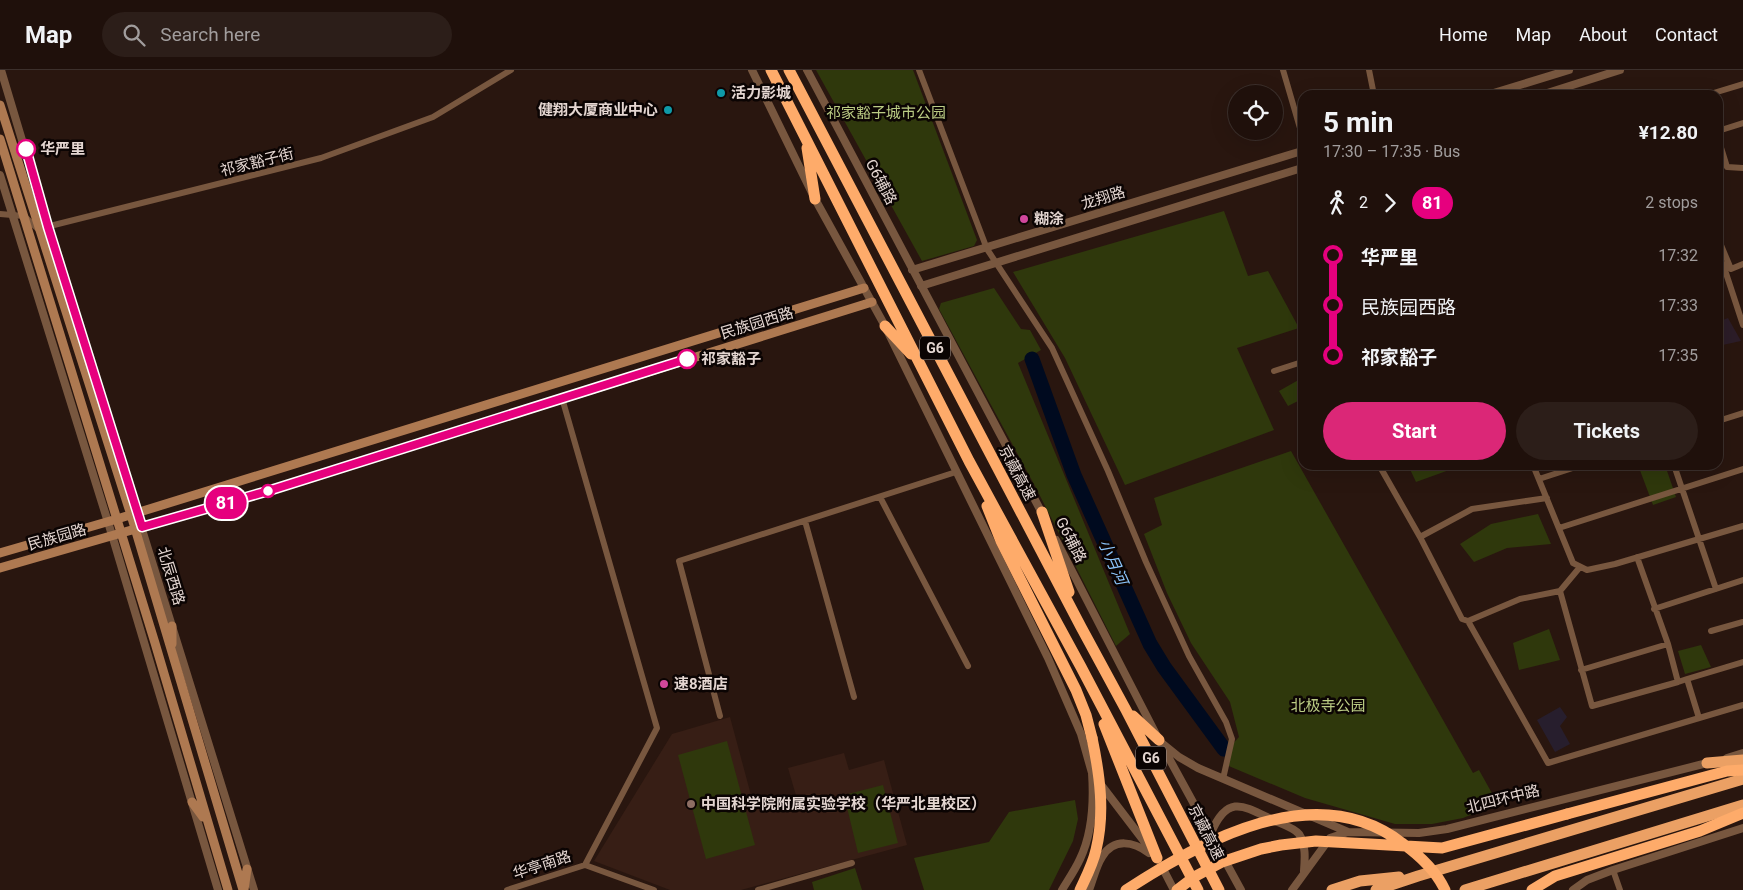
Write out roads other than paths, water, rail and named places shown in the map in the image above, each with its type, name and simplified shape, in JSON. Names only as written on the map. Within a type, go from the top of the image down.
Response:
[{"type":"highway","name":"G6","points":[[771,70],[969,460],[1081,667],[1198,890]]},
{"type":"highway","name":"京藏高速","points":[[789,70],[1219,890]]},
{"type":"highway","points":[[805,136],[816,198]]},
{"type":"highway","points":[[885,326],[922,366]]},
{"type":"highway","points":[[969,460],[1000,541],[1076,690],[1086,715],[1092,738],[1100,772],[1102,801],[1096,851],[1080,890]]},
{"type":"highway","points":[[1042,512],[1081,627]]},
{"type":"highway","points":[[1081,667],[1157,858]]},
{"type":"highway","points":[[1126,710],[1159,740]]},
{"type":"highway","points":[[1707,764],[1743,760]]},
{"type":"highway","points":[[1175,890],[1222,862],[1281,845],[1316,842],[1442,848],[1727,771],[1743,770]]},
{"type":"highway","points":[[1376,890],[1743,779]]},
{"type":"highway","points":[[1465,890],[1743,805]]},
{"type":"highway","points":[[1534,889],[1555,876],[1700,831],[1743,813]]},
{"type":"highway","points":[[1126,890],[1167,864],[1218,839],[1278,818],[1318,814],[1363,821],[1395,837],[1415,852],[1430,868],[1445,890]]},
{"type":"highway","points":[[1332,890],[1360,881],[1418,876]]},
{"type":"main road","name":"北辰西路","points":[[0,105],[38,229],[134,514],[171,654],[243,890]]},
{"type":"main road","points":[[0,139],[121,532],[228,890]]},
{"type":"main road","name":"民族园西路","points":[[117,519],[864,288]]},
{"type":"main road","name":"民族园西路","points":[[121,532],[268,491],[872,302]]},
{"type":"main road","name":"民族园路","points":[[0,553],[117,519]]},
{"type":"main road","name":"民族园路","points":[[0,568],[121,532]]},
{"type":"main road","points":[[171,654],[172,626]]},
{"type":"main road","points":[[192,802],[207,823]]},
{"type":"main road","points":[[219,811],[228,808]]},
{"type":"main road","points":[[243,890],[247,869]]},
{"type":"main road","points":[[222,890],[224,876]]},
{"type":"street","name":"北辰西路","points":[[1,70],[134,514]]},
{"type":"street","name":"祁家豁子街","points":[[38,229],[321,158],[433,117],[511,70]]},
{"type":"street","points":[[752,70],[816,198],[885,326],[1048,658],[1081,734],[1092,773],[1093,800],[1090,825],[1081,858],[1062,890]]},
{"type":"street","name":"G6辅路","points":[[807,70],[1042,512],[1159,740],[1241,890]]},
{"type":"street","points":[[918,70],[987,248],[994,262],[1052,348],[1189,656],[1226,722],[1232,739],[1224,779]]},
{"type":"street","points":[[1283,70],[1298,121]]},
{"type":"street","points":[[1370,70],[1373,90]]},
{"type":"street","points":[[1500,90],[1546,73],[1568,70]]},
{"type":"street","points":[[1557,90],[1620,70]]},
{"type":"street","points":[[1723,90],[1743,84]]},
{"type":"street","points":[[1723,129],[1743,123]]},
{"type":"street","name":"龙翔路","points":[[912,270],[1298,152]]},
{"type":"street","points":[[1723,156],[1726,167],[1743,168]]},
{"type":"street","name":"龙翔路","points":[[921,286],[1298,169]]},
{"type":"street","points":[[0,175],[112,535],[218,890]]},
{"type":"street","points":[[0,214],[24,216],[38,229]]},
{"type":"street","points":[[1723,250],[1731,269]]},
{"type":"street","points":[[1723,265],[1731,269],[1743,264]]},
{"type":"street","points":[[1723,272],[1743,325]]},
{"type":"street","points":[[1274,371],[1298,363]]},
{"type":"street","points":[[562,398],[658,728],[585,865],[654,890]]},
{"type":"street","points":[[1723,419],[1743,413]]},
{"type":"street","points":[[1558,528],[1743,469]]},
{"type":"street","points":[[1381,470],[1420,537],[1462,619],[1468,621],[1520,599],[1560,591],[1580,567]]},
{"type":"street","points":[[1535,470],[1573,563],[1587,570],[1743,526]]},
{"type":"street","points":[[1539,479],[1567,470]]},
{"type":"street","points":[[1676,470],[1716,589]]},
{"type":"street","points":[[720,716],[678,561],[956,472]]},
{"type":"street","points":[[880,497],[968,666]]},
{"type":"street","points":[[1420,537],[1472,509],[1546,498]]},
{"type":"street","points":[[805,521],[854,697]]},
{"type":"street","name":"北辰西路","points":[[138,528],[172,626],[254,890]]},
{"type":"street","points":[[1637,557],[1668,644],[1678,682]]},
{"type":"street","points":[[1654,609],[1743,580]]},
{"type":"street","points":[[1560,591],[1592,706],[1743,662]]},
{"type":"street","points":[[1468,621],[1548,763],[1743,705]]},
{"type":"street","points":[[1711,631],[1743,622]]},
{"type":"street","points":[[1581,670],[1668,644]]},
{"type":"street","points":[[1687,679],[1699,718]]},
{"type":"street","points":[[1159,740],[1179,757],[1198,768],[1348,832]]},
{"type":"street","name":"北四环中路","points":[[1292,890],[1330,838],[1348,832],[1419,833],[1447,829],[1707,764],[1743,753]]},
{"type":"street","points":[[1092,773],[1157,858],[1175,890]]},
{"type":"street","points":[[1211,832],[1217,818],[1226,808],[1238,806],[1251,810],[1297,832],[1303,842],[1305,855],[1304,873]]},
{"type":"street","points":[[1574,890],[1587,880],[1612,870],[1743,828]]},
{"type":"street","points":[[1089,890],[1102,856],[1113,846],[1125,842],[1138,845],[1157,858]]},
{"type":"street","points":[[758,890],[852,863]]},
{"type":"street","name":"华亭南路","points":[[507,890],[585,865]]},
{"type":"street","points":[[1612,870],[1620,890]]},
{"type":"waterway","name":"小月河","points":[[1032,359],[1074,475],[1150,644],[1164,667],[1224,749]]},
{"type":"place","name":"活力影城","points":[[721,93]]},
{"type":"place","name":"健翔大厦商业中心","points":[[668,110]]},
{"type":"place","name":"华严里","points":[[26,149]]},
{"type":"place","name":"糊涂","points":[[1024,219]]},
{"type":"place","name":"祁家豁子","points":[[687,359]]},
{"type":"place","name":"速8酒店","points":[[664,684]]},
{"type":"place","name":"中国科学院附属实验学校（华严北里校区）","points":[[691,804]]},
{"type":"park label","name":"祁家豁子城市公园","points":[[886,113]]},
{"type":"park label","name":"北极寺公园","points":[[1328,706]]}]
